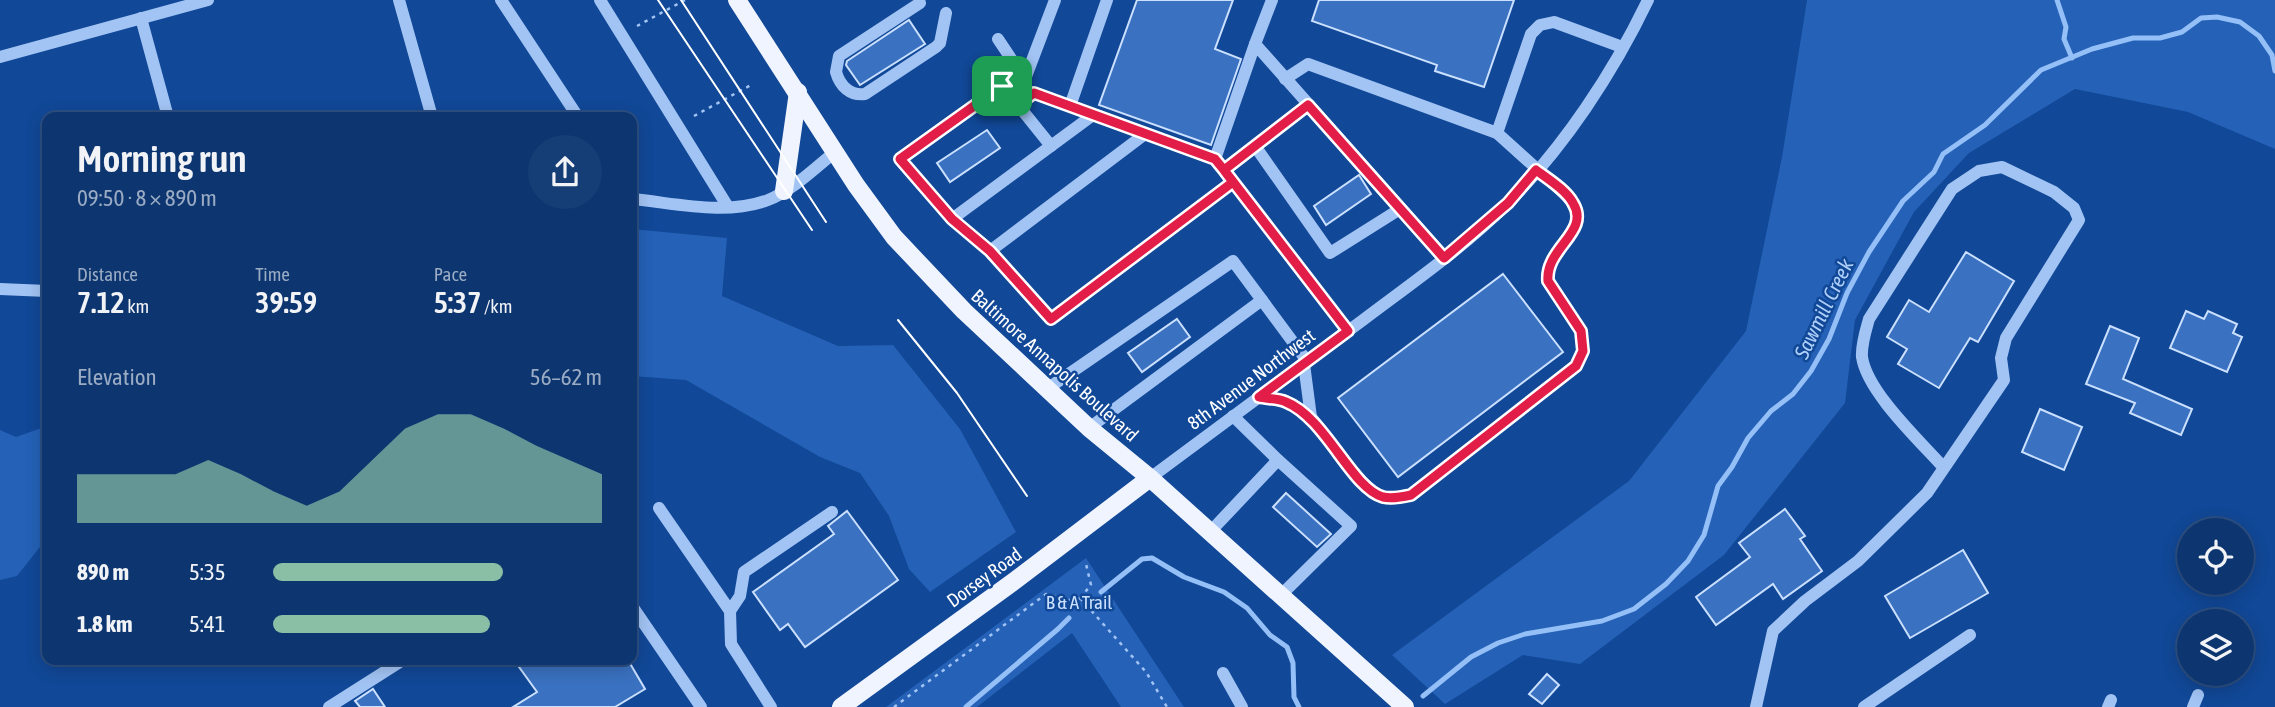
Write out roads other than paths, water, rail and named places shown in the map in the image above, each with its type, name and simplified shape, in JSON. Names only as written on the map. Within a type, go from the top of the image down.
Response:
[{"type":"main road","name":"Baltimore Annapolis Boulevard","points":[[737,0],[856,185],[894,237],[964,311],[1089,428],[1150,478],[1405,707]]},
{"type":"main road","points":[[784,191],[797,92]]},
{"type":"main road","name":"Dorsey Road","points":[[841,707],[1150,478]]},
{"type":"street","points":[[0,57],[208,0]]},
{"type":"street","points":[[399,0],[431,112]]},
{"type":"street","points":[[501,0],[575,112]]},
{"type":"street","points":[[600,0],[728,207]]},
{"type":"street","points":[[1025,79],[1055,0]]},
{"type":"street","points":[[1070,106],[1107,0]]},
{"type":"street","points":[[1215,159],[1272,0]]},
{"type":"street","name":"8th Avenue Northwest","points":[[1150,478],[1444,258],[1508,203],[1570,128],[1622,47],[1648,0]]},
{"type":"street","points":[[920,3],[839,56],[836,72],[846,89],[856,94],[865,94],[936,47],[940,43],[946,13]]},
{"type":"street","points":[[141,18],[167,112]]},
{"type":"street","points":[[1496,133],[1531,34],[1541,25],[1554,22],[1622,47]]},
{"type":"street","points":[[998,39],[1034,93],[1215,159],[1348,331]]},
{"type":"street","points":[[1255,44],[1444,258]]},
{"type":"street","points":[[1259,397],[1286,401],[1311,418],[1369,489],[1383,497],[1396,498],[1411,495],[1576,366],[1583,351],[1581,331],[1548,281],[1547,272],[1551,258],[1571,234],[1578,217],[1574,203],[1496,133],[1308,64],[1285,79]]},
{"type":"street","points":[[1051,146],[1002,86],[900,159],[952,219],[990,251],[1051,319],[1233,182]]},
{"type":"street","points":[[1018,105],[1034,93]]},
{"type":"street","points":[[1224,170],[1308,105]]},
{"type":"street","points":[[952,219],[1093,114]]},
{"type":"street","points":[[990,251],[1145,134]]},
{"type":"street","points":[[1255,146],[1330,253],[1400,209]]},
{"type":"street","points":[[637,199],[728,207],[760,202],[784,191],[835,152]]},
{"type":"street","points":[[1756,707],[1773,631],[1805,601],[1858,561],[1927,493],[2004,380],[2001,358],[2006,338],[2079,220],[2074,208],[2054,192],[2002,167],[1979,171],[1952,189],[1869,319],[1864,337],[1862,356],[1869,378],[1894,413],[1944,468]]},
{"type":"street","points":[[1047,389],[1233,261],[1306,362],[1311,418]]},
{"type":"street","points":[[0,289],[42,291]]},
{"type":"street","points":[[1089,428],[1262,300]]},
{"type":"street","points":[[1234,416],[1351,526],[1281,596]]},
{"type":"street","points":[[1210,532],[1278,460]]},
{"type":"street","points":[[659,508],[730,611],[731,644],[771,707]]},
{"type":"street","points":[[730,611],[740,596],[744,572],[832,512]]},
{"type":"street","points":[[637,613],[701,707]]},
{"type":"street","points":[[1864,707],[1970,635]]},
{"type":"street","points":[[329,707],[395,665]]},
{"type":"street","points":[[1223,673],[1242,707]]},
{"type":"waterway","points":[[2057,0],[2066,27],[2064,39],[2072,58]]},
{"type":"waterway","name":"Sawmill Creek","points":[[1423,696],[1471,657],[1498,643],[1525,634],[1602,621],[1634,609],[1666,584],[1688,561],[1704,535],[1718,486],[1748,438],[1771,411],[1793,394],[1811,371],[1829,339],[1847,293],[1869,252],[1903,201],[1934,172],[1943,154],[1985,125],[2041,70],[2092,49],[2133,38],[2160,38],[2182,32],[2201,18],[2217,17],[2240,22],[2259,36],[2272,55],[2275,71]]},
{"type":"waterway","name":"Sawmill Creek","points":[[1101,592],[1142,559],[1152,558],[1184,577],[1224,592],[1247,608],[1270,635],[1287,647],[1293,663],[1294,697],[1299,707]]},
{"type":"waterway","name":"Sawmill Creek","points":[[966,707],[1069,618]]},
{"type":"tram line","points":[[658,0],[812,230]]},
{"type":"tram line","points":[[681,0],[826,222]]},
{"type":"tram line","points":[[898,320],[957,393],[1027,496]]},
{"type":"park label","name":"B & A Trail","points":[[1079,602]]}]
